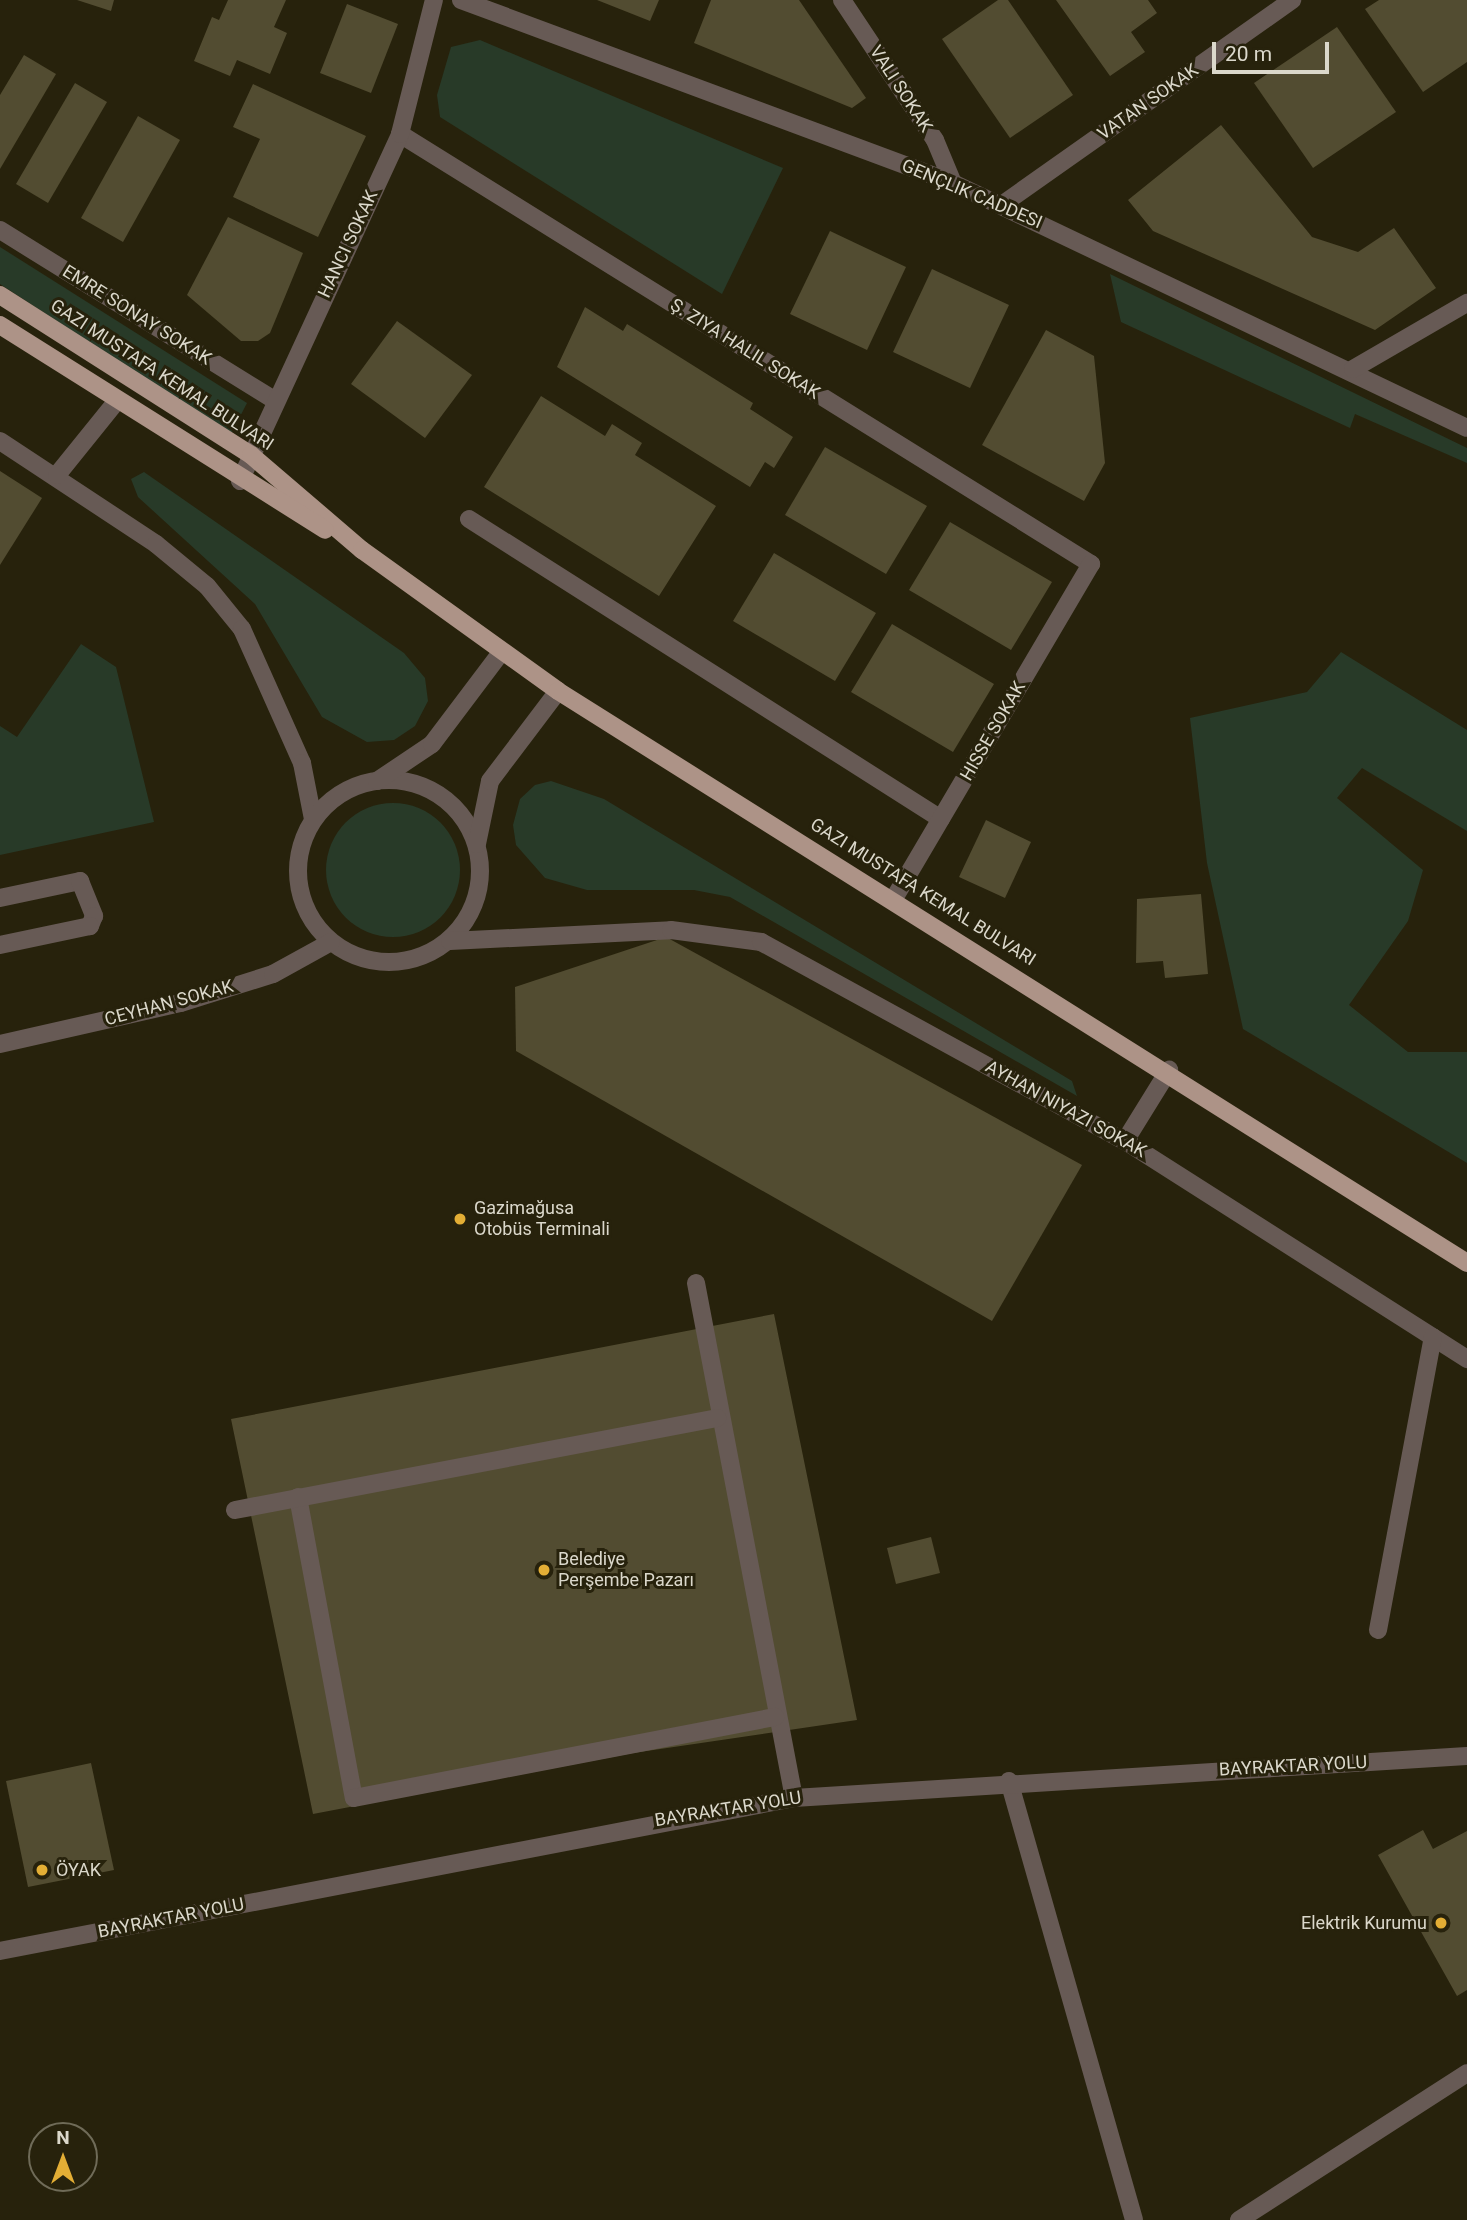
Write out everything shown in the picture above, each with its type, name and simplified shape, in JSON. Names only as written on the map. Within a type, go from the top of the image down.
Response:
[{"type":"main road","points":[[0,295],[251,455],[362,550],[558,691],[1169,1070],[1467,1263]]},
{"type":"main road","points":[[0,326],[240,481],[362,550]]},
{"type":"street","points":[[240,481],[274,400],[400,134],[434,0]]},
{"type":"street","name":"GENÇLIK CADDESI","points":[[461,0],[953,183],[1353,369],[1467,428]]},
{"type":"street","name":"VALI SOKAK","points":[[842,0],[935,140],[953,183]]},
{"type":"street","name":"VATAN SOKAK","points":[[1003,205],[1292,0]]},
{"type":"street","name":"Ş. ZIYA HALIL SOKAK","points":[[400,134],[1091,564]]},
{"type":"street","name":"EMRE SONAY SOKAK","points":[[0,230],[274,400]]},
{"type":"street","points":[[1353,369],[1467,303]]},
{"type":"street","points":[[57,475],[116,401]]},
{"type":"street","points":[[0,441],[57,475],[156,544],[207,586],[243,629],[302,764],[313,819]]},
{"type":"street","points":[[469,519],[941,819]]},
{"type":"street","name":"HISSE SOKAK","points":[[894,898],[1091,564]]},
{"type":"street","points":[[502,651],[432,744],[377,780],[352,787],[313,819],[297,861],[298,884],[315,926],[331,942],[377,962],[428,955],[450,941],[478,896],[478,844],[490,781],[558,691]]},
{"type":"street","points":[[377,780],[428,788],[466,820],[478,844]]},
{"type":"street","points":[[0,898],[80,881],[93,916],[90,926],[0,945]]},
{"type":"street","name":"AYHAN NIYAZI SOKAK","points":[[450,941],[637,930],[761,942],[1125,1140],[1467,1359]]},
{"type":"street","name":"CEYHAN SOKAK","points":[[0,1044],[181,1003],[273,974],[331,942]]},
{"type":"street","points":[[1125,1140],[1169,1070]]},
{"type":"street","points":[[696,1283],[717,1418],[775,1717],[794,1798]]},
{"type":"street","points":[[1378,1630],[1433,1337]]},
{"type":"street","points":[[235,1510],[717,1418]]},
{"type":"street","points":[[298,1497],[354,1798],[775,1717]]},
{"type":"street","name":"BAYRAKTAR YOLU","points":[[0,1951],[794,1798],[1009,1781],[1467,1756]]},
{"type":"street","points":[[1009,1781],[1134,2220]]},
{"type":"street","points":[[1239,2220],[1467,2073]]},
{"type":"green space","points":[[480,40],[783,168],[722,294],[440,117],[437,95],[451,47]]},
{"type":"green space","points":[[0,247],[247,403],[231,434],[0,284]]},
{"type":"green space","points":[[1110,274],[1467,448],[1467,463],[1355,414],[1350,428],[1121,322]]},
{"type":"green space","points":[[144,472],[404,653],[425,678],[428,701],[415,726],[394,740],[367,742],[322,717],[255,604],[138,497],[131,479]]},
{"type":"green space","points":[[81,644],[116,667],[154,822],[0,855],[0,726],[17,737]]},
{"type":"green space","points":[[1341,652],[1467,730],[1467,831],[1362,768],[1337,798],[1423,870],[1408,921],[1349,1005],[1408,1052],[1467,1052],[1467,1163],[1243,1029],[1207,863],[1190,718],[1307,692]]},
{"type":"green space","points":[[551,781],[604,799],[1072,1081],[1077,1096],[730,897],[694,890],[587,890],[545,878],[516,845],[513,825],[520,799],[535,785]]},
{"type":"green space","points":[[393,803],[419,808],[440,823],[455,844],[460,870],[455,896],[440,917],[419,932],[393,937],[367,932],[346,917],[331,896],[326,870],[331,844],[346,823],[367,808]]},
{"type":"building","points":[[77,0],[114,0],[111,11]]},
{"type":"building","points":[[228,0],[286,0],[274,27],[287,33],[270,74],[237,60],[230,76],[194,61],[212,17],[219,20]]},
{"type":"building","points":[[597,0],[659,0],[650,21]]},
{"type":"building","points":[[711,0],[799,0],[866,98],[852,108],[694,43]]},
{"type":"building","points":[[998,0],[1008,0],[1073,95],[1010,138],[942,39]]},
{"type":"building","points":[[1056,0],[1148,0],[1157,13],[1131,32],[1145,52],[1110,76]]},
{"type":"building","points":[[1379,0],[1467,0],[1467,62],[1423,92],[1365,9]]},
{"type":"building","points":[[347,4],[398,24],[371,93],[320,73]]},
{"type":"building","points":[[1337,27],[1396,112],[1313,168],[1254,83]]},
{"type":"building","points":[[24,55],[56,74],[0,169],[0,95]]},
{"type":"building","points":[[75,83],[107,102],[48,203],[16,184]]},
{"type":"building","points":[[253,84],[366,136],[318,237],[233,197],[260,139],[233,127]]},
{"type":"building","points":[[138,116],[180,140],[123,242],[81,218]]},
{"type":"building","points":[[1221,125],[1312,237],[1358,252],[1394,228],[1436,288],[1375,330],[1153,231],[1128,200]]},
{"type":"building","points":[[228,217],[303,253],[270,333],[258,341],[241,341],[187,295]]},
{"type":"building","points":[[830,231],[906,267],[867,350],[790,314]]},
{"type":"building","points":[[932,269],[1009,305],[970,388],[893,352]]},
{"type":"building","points":[[585,307],[623,331],[627,324],[753,403],[750,409],[793,437],[774,468],[765,462],[750,487],[557,367]]},
{"type":"building","points":[[397,321],[472,375],[425,438],[351,384]]},
{"type":"building","points":[[1046,330],[1094,356],[1105,463],[1084,501],[982,445]]},
{"type":"building","points":[[541,396],[605,436],[612,424],[642,443],[635,455],[716,506],[659,596],[484,487]]},
{"type":"building","points":[[825,447],[927,506],[886,574],[785,515]]},
{"type":"building","points":[[0,471],[42,498],[0,565]]},
{"type":"building","points":[[950,522],[1052,582],[1011,650],[909,590]]},
{"type":"building","points":[[774,553],[876,613],[835,681],[733,621]]},
{"type":"building","points":[[892,624],[994,684],[953,752],[851,692]]},
{"type":"building","points":[[986,820],[1031,842],[1005,898],[959,877]]},
{"type":"building","points":[[1201,894],[1208,974],[1165,978],[1163,961],[1136,963],[1137,899]]},
{"type":"building","points":[[666,937],[1082,1165],[992,1321],[516,1051],[515,987]]},
{"type":"building","name":"Belediye Perşembe Pazarı","points":[[774,1314],[857,1720],[633,1753],[313,1814],[231,1419]]},
{"type":"building","points":[[931,1537],[940,1573],[896,1584],[887,1548]]},
{"type":"building","points":[[91,1763],[114,1870],[28,1887],[6,1781]]},
{"type":"building","name":"Elektrik Kurumu","points":[[1423,1830],[1433,1849],[1467,1831],[1467,1990],[1457,1996],[1378,1855]]},
{"type":"place","name":"Gazimağusa Otobüs Terminali","points":[[460,1219]]},
{"type":"place","name":"Belediye Perşembe Pazarı","points":[[544,1570]]},
{"type":"place","name":"ÖYAK","points":[[42,1870]]},
{"type":"place","name":"Elektrik Kurumu","points":[[1441,1923]]}]
